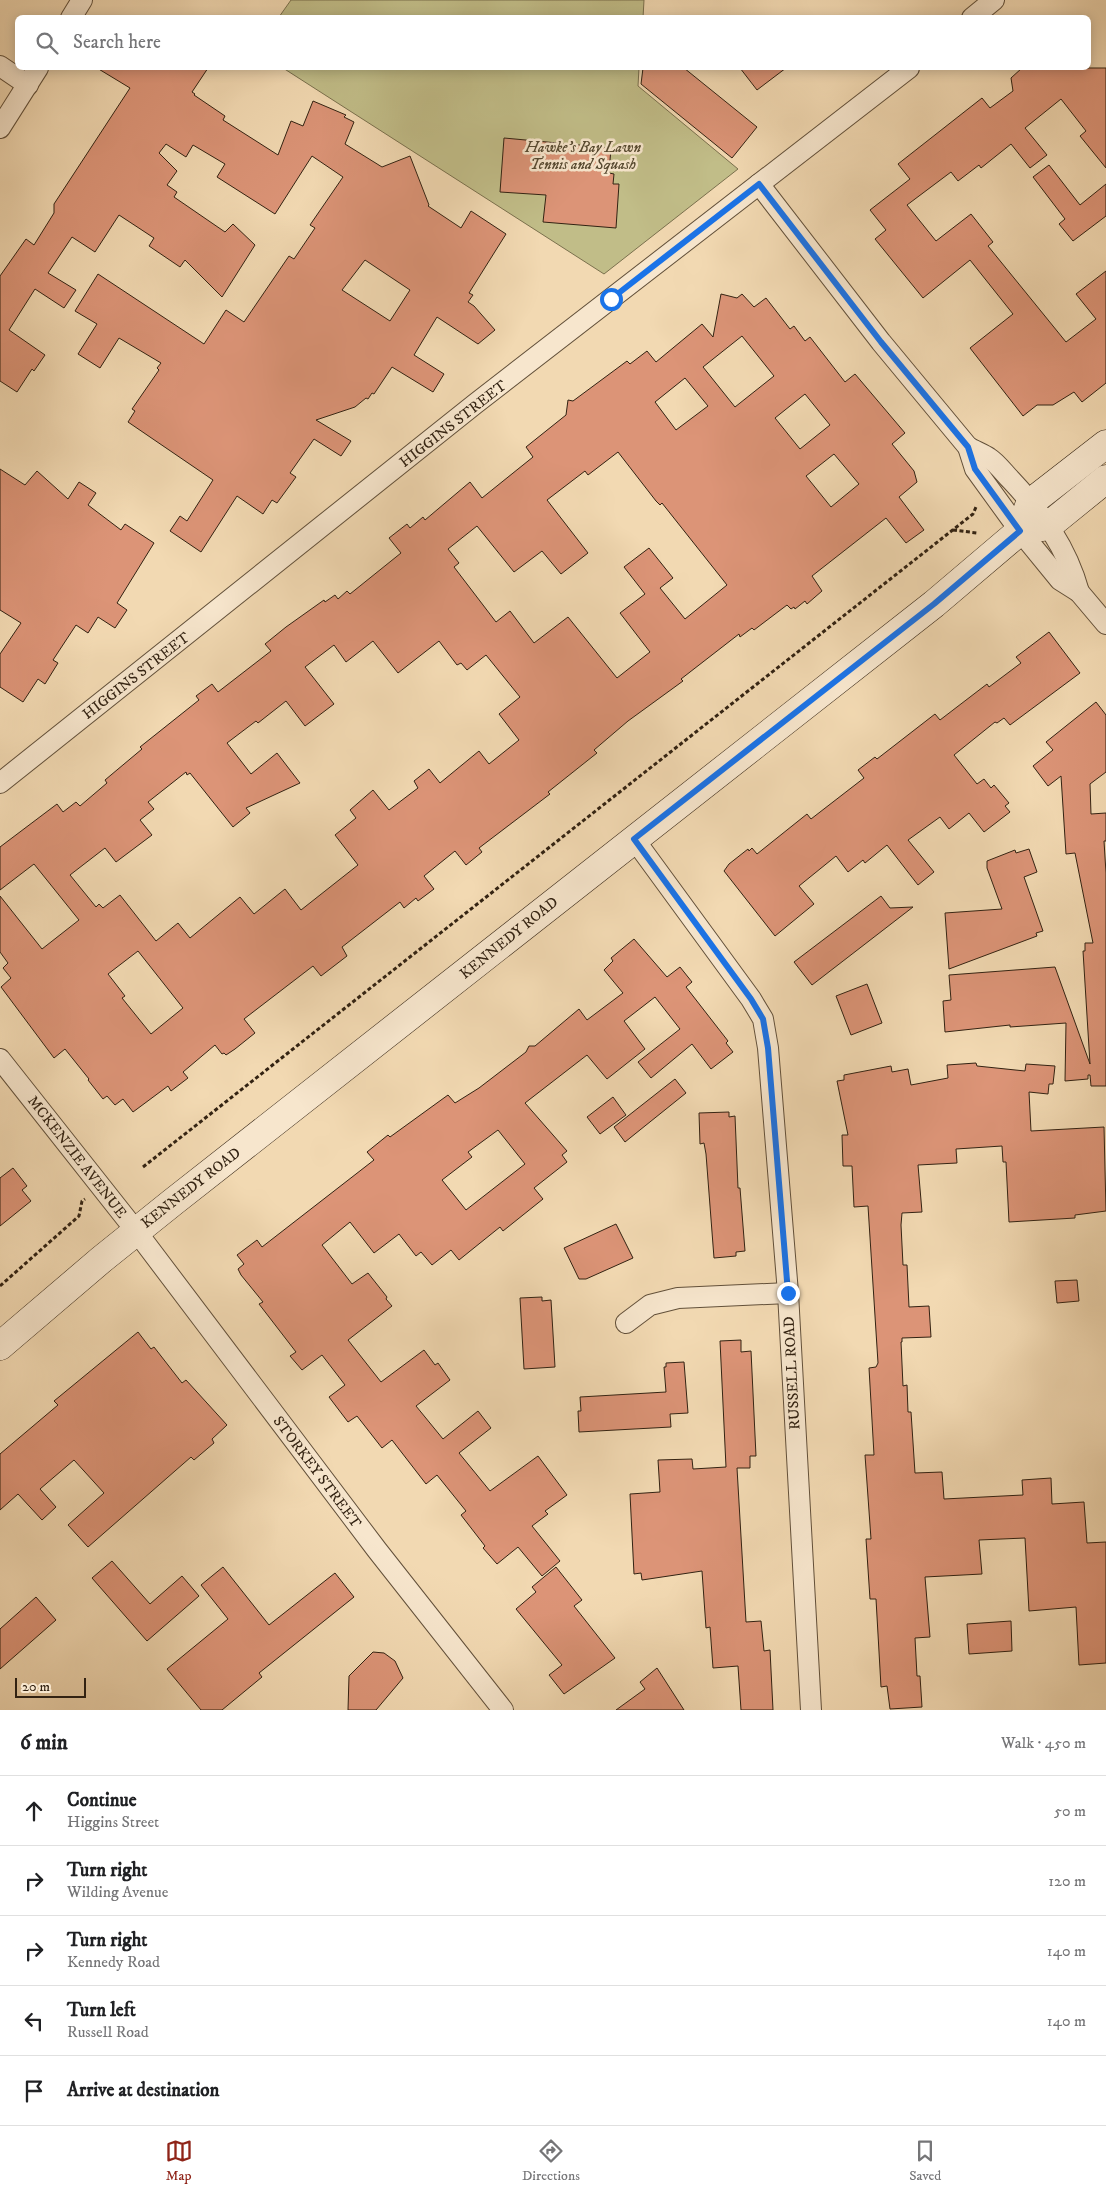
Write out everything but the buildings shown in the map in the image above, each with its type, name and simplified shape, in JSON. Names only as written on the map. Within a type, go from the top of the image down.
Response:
[{"type":"main road","points":[[1106,444],[1030,503],[1020,531],[1048,526],[1106,479]]},
{"type":"main road","name":"KENNEDY ROAD","points":[[0,1346],[136,1231],[934,604],[1020,531]]},
{"type":"street","points":[[73,15],[82,0]]},
{"type":"street","points":[[976,15],[994,0]]},
{"type":"street","points":[[0,66],[28,85]]},
{"type":"street","points":[[0,128],[37,70]]},
{"type":"street","name":"HIGGINS STREET","points":[[0,783],[475,404],[905,70]]},
{"type":"street","points":[[759,184],[881,342],[968,447],[975,469],[1020,531],[1060,580],[1079,592],[1106,624]]},
{"type":"street","points":[[968,447],[991,458],[1048,526],[1059,541],[1072,567],[1079,592]]},
{"type":"street","name":"RUSSELL ROAD","points":[[634,839],[751,999],[763,1019],[768,1048],[788,1293],[811,1710]]},
{"type":"street","name":"MCKENZIE AVENUE","points":[[0,1060],[136,1231]]},
{"type":"street","name":"STORKEY STREET","points":[[136,1231],[377,1550],[503,1710]]},
{"type":"street","points":[[626,1323],[650,1305],[678,1298],[788,1293]]},
{"type":"path","points":[[143,1168],[973,514],[975,502]]},
{"type":"path","points":[[0,1286],[79,1216],[82,1201],[87,1197]]},
{"type":"green space","points":[[291,0],[644,0],[643,15],[280,15]]},
{"type":"green space","name":"Hawke's Bay Lawn Tennis and Squash","points":[[286,70],[639,70],[638,86],[738,169],[604,274]]},
{"type":"route","points":[[611,299],[759,184],[881,342],[968,447],[975,469],[1020,531],[934,604],[634,839],[751,999],[763,1019],[768,1048],[788,1293]]}]
